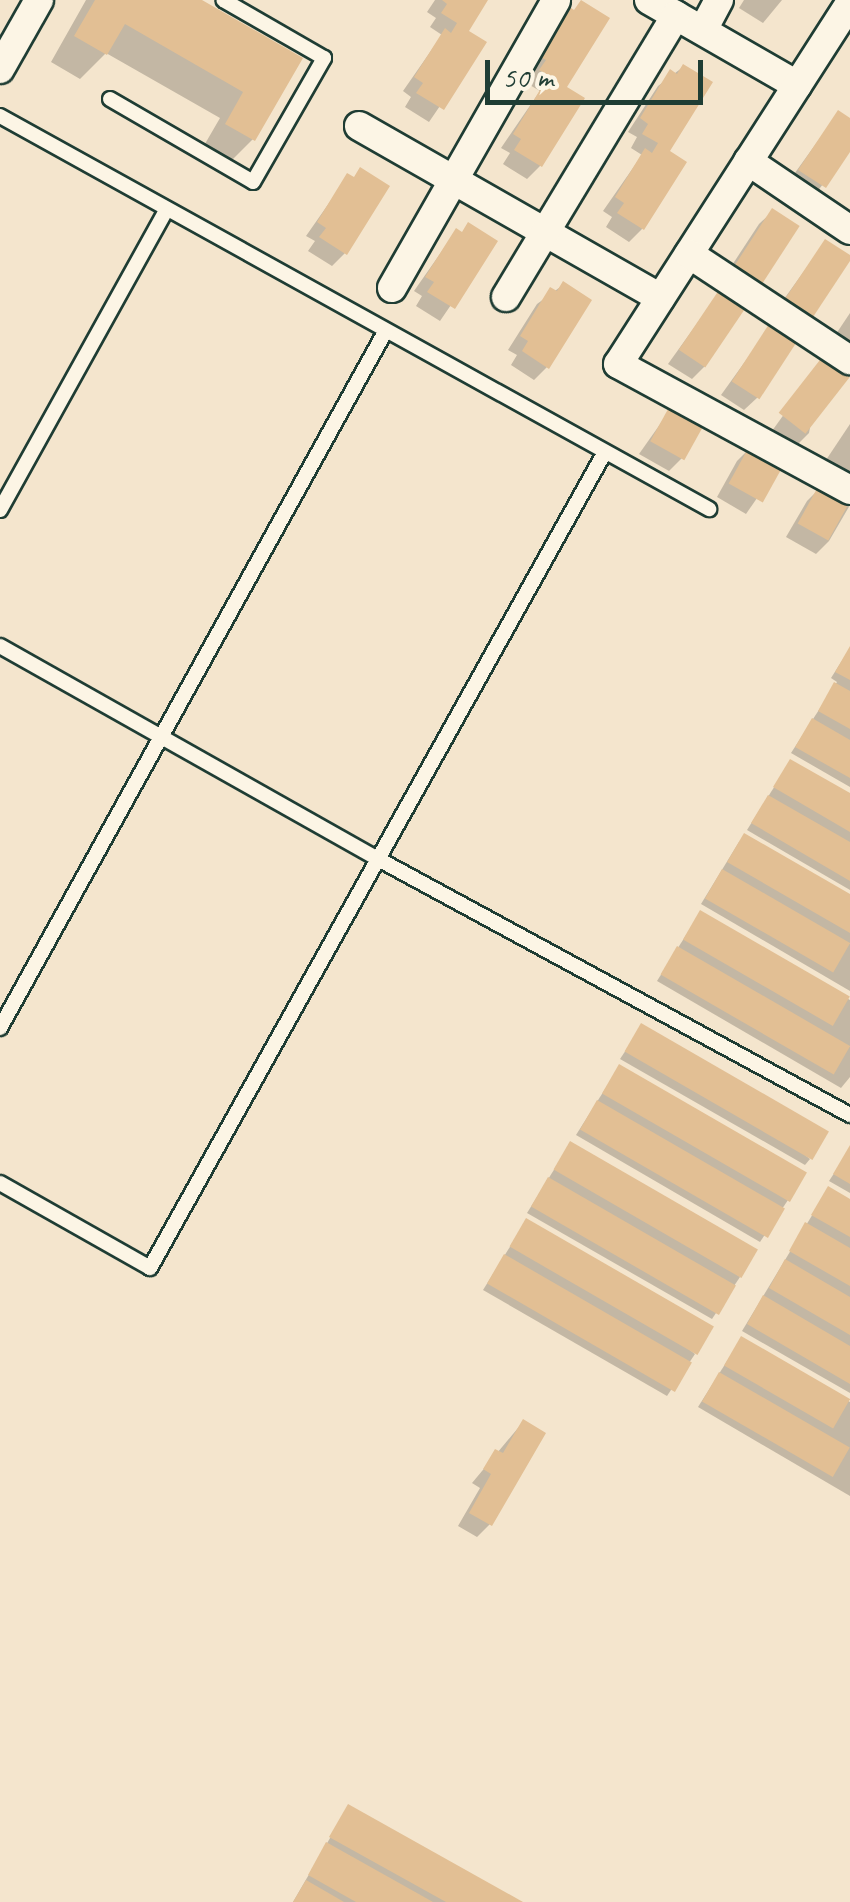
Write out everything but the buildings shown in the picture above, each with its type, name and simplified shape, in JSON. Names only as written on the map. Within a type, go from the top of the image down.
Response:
[{"type":"street","points":[[0,68],[39,0]]},
{"type":"street","points":[[392,288],[556,0]]},
{"type":"street","points":[[649,0],[798,85]]},
{"type":"street","points":[[703,30],[719,0]]},
{"type":"street","points":[[850,4],[618,364],[850,490]]},
{"type":"street","points":[[506,297],[676,14]]},
{"type":"street","points":[[358,126],[543,235],[660,298]]},
{"type":"street","points":[[748,162],[850,230]]},
{"type":"street","points":[[689,254],[850,360]]},
{"type":"lane","points":[[110,99],[253,182],[324,58],[223,0]]},
{"type":"lane","points":[[0,116],[709,509]]},
{"type":"lane","points":[[0,510],[167,209]]},
{"type":"lane","points":[[0,1028],[386,332]]},
{"type":"lane","points":[[0,1183],[150,1268],[605,452]]},
{"type":"lane","points":[[0,646],[378,859],[850,1115]]}]
